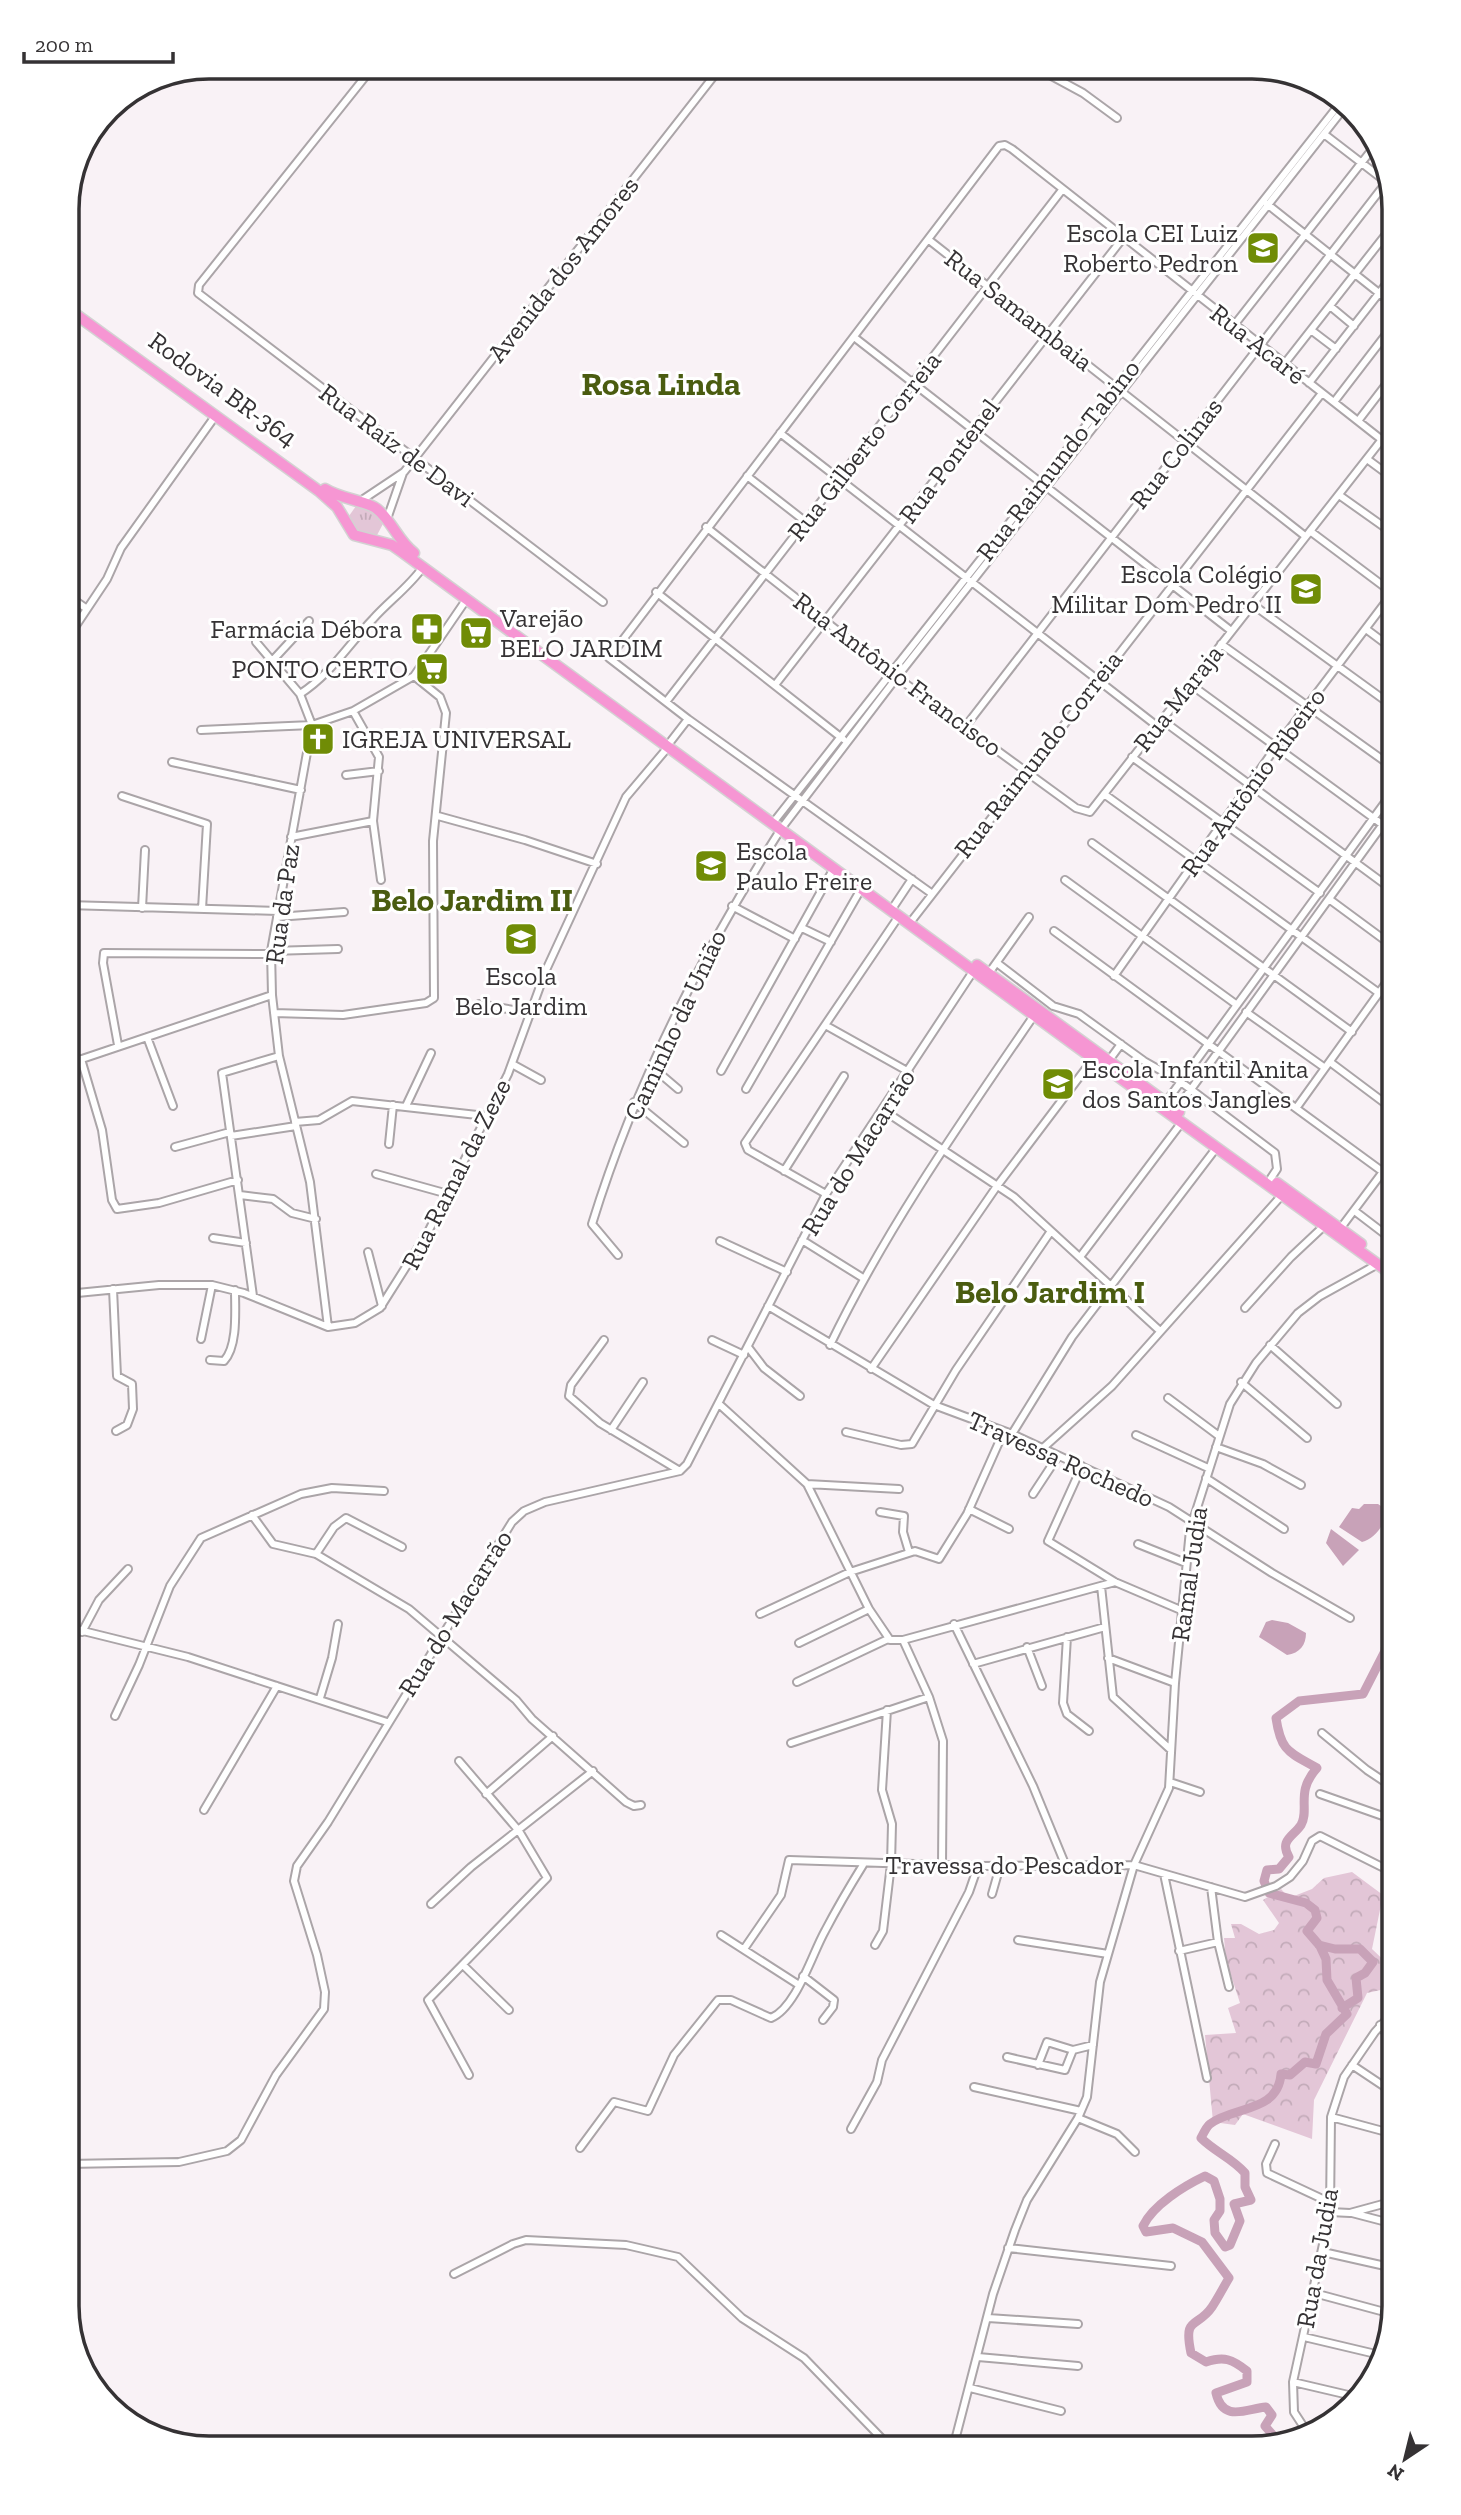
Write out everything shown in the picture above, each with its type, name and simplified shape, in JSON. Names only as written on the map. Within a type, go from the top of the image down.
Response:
[{"type":"highway","name":"Rodovia BR-364","points":[[79,311],[318,485],[358,503]]},
{"type":"highway","points":[[79,317],[331,501],[351,533],[358,538],[392,545],[670,744]]},
{"type":"highway","points":[[345,521],[347,510],[358,503],[377,509],[409,549],[974,970],[1035,1014],[1110,1059],[1134,1083],[1182,1122],[1382,1267]]},
{"type":"highway","points":[[374,541],[385,532],[386,521]]},
{"type":"highway","points":[[780,824],[862,889],[913,919],[989,973],[1079,1042],[1093,1059],[1166,1102],[1382,1260]]},
{"type":"street","name":"Rua Raíz de Davi","points":[[363,79],[199,285],[201,296],[603,603]]},
{"type":"street","name":"Avenida dos Amores","points":[[358,503],[404,471],[712,79]]},
{"type":"street","points":[[1056,79],[1083,93],[1116,118]]},
{"type":"street","name":"Rua Raimundo Tabino","points":[[1043,485],[1103,402],[1265,203],[1336,109]]},
{"type":"street","name":"Rua Raimundo Tabino","points":[[1265,203],[1340,113]]},
{"type":"street","points":[[1324,134],[1378,175]]},
{"type":"street","name":"Rua Acaré","points":[[929,240],[1002,144],[1382,440]]},
{"type":"street","points":[[1235,324],[1370,152]]},
{"type":"street","name":"Rua Gilberto Correia","points":[[666,702],[1062,190]]},
{"type":"street","name":"Rua Colinas","points":[[965,727],[1260,343],[1381,191]]},
{"type":"street","points":[[1265,203],[1380,293]]},
{"type":"street","name":"Rua Pontenel","points":[[775,685],[1123,238]]},
{"type":"street","points":[[929,240],[656,592],[609,659],[802,802],[931,893]]},
{"type":"street","name":"Rua Samambaia","points":[[929,240],[1246,489],[1382,584]]},
{"type":"street","points":[[1285,363],[1382,241]]},
{"type":"street","points":[[1309,383],[1382,290]]},
{"type":"street","name":"Rua Raimundo Tabino","points":[[780,824],[802,802],[844,740],[1043,485],[1110,407],[1193,293]]},
{"type":"street","points":[[1330,306],[1354,326]]},
{"type":"street","points":[[1311,330],[1336,349]]},
{"type":"street","points":[[854,337],[1230,630]]},
{"type":"street","points":[[1334,402],[1382,341]]},
{"type":"street","points":[[1358,421],[1382,391]]},
{"type":"street","name":"Rua Raimundo Correia","points":[[913,919],[1322,393]]},
{"type":"street","points":[[1103,402],[1110,407]]},
{"type":"street","points":[[79,621],[107,579],[124,543],[216,415]]},
{"type":"street","points":[[780,433],[1097,679],[1382,882]]},
{"type":"street","name":"Rua Maraja","points":[[1093,809],[1230,630],[1382,440]]},
{"type":"street","points":[[1367,459],[1382,470]]},
{"type":"street","name":"Avenida dos Amores","points":[[386,521],[404,471]]},
{"type":"street","points":[[747,476],[806,522]]},
{"type":"street","points":[[1339,495],[1382,525]]},
{"type":"street","name":"Rua Antônio Francisco","points":[[706,527],[894,675],[965,727],[1080,810],[1088,812],[1093,809]]},
{"type":"street","points":[[300,694],[332,668],[371,620],[411,583],[423,567]]},
{"type":"street","points":[[656,592],[844,740]]},
{"type":"street","points":[[201,730],[312,725],[353,711],[414,676],[466,600]]},
{"type":"street","points":[[79,603],[87,609]]},
{"type":"street","points":[[1252,604],[1382,698]]},
{"type":"street","name":"Rua Antônio Ribeiro","points":[[1114,976],[1276,747],[1382,608]]},
{"type":"street","points":[[272,661],[309,621]]},
{"type":"street","points":[[1366,629],[1382,641]]},
{"type":"street","points":[[256,642],[300,694],[312,725]]},
{"type":"street","points":[[1221,644],[1382,759]]},
{"type":"street","points":[[274,1013],[358,1013],[430,1002],[435,993],[433,860],[446,707],[440,697],[414,676]]},
{"type":"street","points":[[1190,684],[1382,823]]},
{"type":"street","points":[[353,711],[379,753],[373,821],[381,880]]},
{"type":"street","name":"Rua Ramal da Zeze","points":[[328,1327],[355,1323],[382,1306],[412,1261],[512,1064],[556,947],[629,791],[688,719]]},
{"type":"street","name":"Rua da Paz","points":[[312,725],[271,952],[272,995],[279,1056],[316,1219],[328,1327]]},
{"type":"street","name":"Rua Raimundo Tabino","points":[[780,824],[794,796],[844,740]]},
{"type":"street","points":[[1132,757],[1320,892]]},
{"type":"street","points":[[172,762],[301,790]]},
{"type":"street","points":[[346,775],[379,771]]},
{"type":"street","points":[[1104,794],[1379,993]]},
{"type":"street","points":[[122,796],[207,824],[202,909]]},
{"type":"street","points":[[1166,1102],[1382,807]]},
{"type":"street","points":[[438,816],[525,840],[597,864]]},
{"type":"street","points":[[291,837],[373,821]]},
{"type":"street","name":"Caminho da União","points":[[618,1255],[594,1231],[592,1223],[634,1102],[732,906],[780,824]]},
{"type":"street","points":[[1176,1110],[1382,825]]},
{"type":"street","points":[[1092,843],[1352,1031]]},
{"type":"street","points":[[142,908],[145,850]]},
{"type":"street","points":[[722,1071],[834,868]]},
{"type":"street","points":[[826,1194],[750,1151],[745,1145],[825,1026],[896,911],[912,879]]},
{"type":"street","points":[[1065,880],[1237,1005]]},
{"type":"street","points":[[746,1088],[862,889]]},
{"type":"street","points":[[1329,899],[1382,938]]},
{"type":"street","points":[[79,905],[277,914],[344,912]]},
{"type":"street","points":[[732,906],[795,939]]},
{"type":"street","points":[[989,973],[1028,917]]},
{"type":"street","points":[[802,928],[831,942]]},
{"type":"street","points":[[1054,931],[1382,1171]]},
{"type":"street","points":[[118,1045],[103,954],[338,949]]},
{"type":"street","points":[[997,962],[1053,1006],[1079,1014],[1181,1082],[1275,1153],[1277,1169],[1271,1178]]},
{"type":"street","name":"Rua do Macarrão","points":[[79,2164],[179,2162],[227,2151],[241,2140],[270,2085],[324,2009],[325,1992],[317,1955],[297,1892],[295,1871],[512,1522],[521,1513],[563,1497],[680,1471],[690,1460],[826,1194],[974,970]]},
{"type":"street","points":[[1297,1107],[1382,989]]},
{"type":"street","points":[[238,1180],[159,1203],[119,1211],[112,1200],[105,1146],[80,1059],[272,995]]},
{"type":"street","points":[[479,1004],[531,1013]]},
{"type":"street","points":[[1247,1012],[1325,1068]]},
{"type":"street","points":[[830,1345],[863,1278],[941,1151],[1035,1014]]},
{"type":"street","points":[[825,1026],[909,1072]]},
{"type":"street","points":[[147,1037],[173,1106]]},
{"type":"street","points":[[1110,1059],[1121,1044]]},
{"type":"street","points":[[406,1106],[430,1053]]},
{"type":"street","points":[[253,1296],[222,1079],[223,1072],[279,1056]]},
{"type":"street","points":[[871,1369],[997,1186],[1093,1059]]},
{"type":"street","points":[[1330,1062],[1382,1100]]},
{"type":"street","points":[[512,1064],[541,1080]]},
{"type":"street","points":[[652,1066],[678,1089]]},
{"type":"street","points":[[784,1171],[844,1076]]},
{"type":"street","points":[[175,1147],[319,1119],[352,1101],[486,1116]]},
{"type":"street","points":[[634,1102],[684,1143]]},
{"type":"street","points":[[389,1144],[393,1105]]},
{"type":"street","points":[[883,1110],[1014,1197],[1160,1331]]},
{"type":"street","points":[[1080,1257],[1182,1122]]},
{"type":"street","points":[[1012,1434],[1072,1337],[1217,1147]]},
{"type":"street","points":[[376,1174],[420,1189],[448,1194]]},
{"type":"street","points":[[1340,1229],[1382,1176]]},
{"type":"street","points":[[240,1195],[272,1199],[292,1213],[316,1219]]},
{"type":"street","points":[[1044,1448],[1112,1386],[1282,1195]]},
{"type":"street","points":[[1356,1212],[1382,1231]]},
{"type":"street","points":[[1245,1308],[1324,1226]]},
{"type":"street","points":[[846,1432],[910,1446],[934,1405],[1051,1231]]},
{"type":"street","points":[[213,1238],[246,1243]]},
{"type":"street","points":[[802,1240],[863,1278]]},
{"type":"street","points":[[720,1241],[787,1272]]},
{"type":"street","points":[[368,1252],[382,1306]]},
{"type":"street","name":"Ramal Judia","points":[[1134,1864],[1170,1782],[1175,1683],[1192,1520],[1219,1436],[1241,1382],[1270,1345],[1311,1301],[1378,1264]]},
{"type":"street","points":[[79,1293],[178,1284],[212,1286],[253,1296],[328,1327]]},
{"type":"street","points":[[201,1339],[212,1286]]},
{"type":"street","points":[[113,1289],[117,1376],[132,1384],[133,1409],[127,1425],[116,1431]]},
{"type":"street","points":[[210,1360],[223,1361],[228,1357],[234,1326],[235,1290]]},
{"type":"street","name":"Travessa Rochedo","points":[[768,1306],[934,1405],[1044,1448],[1192,1520],[1272,1573],[1350,1618]]},
{"type":"street","points":[[604,1340],[568,1392],[592,1417],[680,1471]]},
{"type":"street","points":[[712,1340],[744,1355]]},
{"type":"street","points":[[1270,1345],[1338,1404]]},
{"type":"street","points":[[748,1347],[764,1368],[800,1396]]},
{"type":"street","points":[[611,1430],[643,1382]]},
{"type":"street","points":[[1241,1382],[1307,1438]]},
{"type":"street","points":[[1168,1398],[1219,1436]]},
{"type":"street","points":[[719,1404],[807,1484],[869,1609],[888,1639]]},
{"type":"street","points":[[760,1614],[850,1572],[909,1552],[918,1551],[939,1559],[969,1509],[1004,1431]]},
{"type":"street","name":"Travessa Rochedo","points":[[1136,1435],[1208,1468]]},
{"type":"street","points":[[1216,1447],[1264,1464],[1301,1485]]},
{"type":"street","points":[[1034,1494],[1058,1455]]},
{"type":"street","points":[[1082,1466],[1048,1541],[1115,1582],[1183,1611]]},
{"type":"street","points":[[1206,1478],[1284,1529]]},
{"type":"street","points":[[807,1484],[899,1489]]},
{"type":"street","points":[[115,1716],[170,1586],[196,1543],[208,1534],[301,1494],[324,1489],[384,1491]]},
{"type":"street","points":[[969,1509],[1009,1529]]},
{"type":"street","points":[[880,1512],[905,1517],[903,1532],[909,1552]]},
{"type":"street","points":[[252,1515],[270,1542],[284,1548],[316,1554],[396,1599],[516,1700],[553,1737],[626,1801],[634,1806],[641,1805]]},
{"type":"street","points":[[316,1554],[334,1527],[345,1518],[401,1547]]},
{"type":"street","points":[[1138,1544],[1186,1563]]},
{"type":"street","points":[[82,1632],[99,1600],[128,1569]]},
{"type":"street","points":[[797,1682],[888,1639],[900,1641],[954,1624],[1115,1582]]},
{"type":"street","points":[[1101,1586],[1113,1697],[1171,1750]]},
{"type":"street","points":[[799,1643],[869,1609]]},
{"type":"street","points":[[320,1698],[332,1658],[338,1624]]},
{"type":"street","points":[[954,1624],[1033,1786],[1065,1864]]},
{"type":"street","points":[[973,1664],[1105,1627]]},
{"type":"street","points":[[79,1631],[145,1646],[320,1698],[387,1722]]},
{"type":"street","points":[[1067,1637],[1063,1703],[1067,1714],[1089,1731]]},
{"type":"street","points":[[900,1641],[929,1697],[939,1722],[945,1749],[942,1865]]},
{"type":"street","points":[[1027,1647],[1042,1686]]},
{"type":"street","points":[[1108,1658],[1175,1683]]},
{"type":"street","points":[[204,1810],[278,1686]]},
{"type":"street","points":[[791,1743],[929,1697]]},
{"type":"street","points":[[875,1945],[883,1931],[891,1864],[892,1824],[882,1790],[887,1710]]},
{"type":"street","points":[[1322,1733],[1382,1780]]},
{"type":"street","points":[[486,1794],[553,1737]]},
{"type":"street","points":[[458,1761],[519,1831],[547,1878],[428,2000],[469,2075]]},
{"type":"street","points":[[430,1904],[471,1867],[593,1771]]},
{"type":"street","points":[[1170,1782],[1200,1792]]},
{"type":"street","points":[[1320,1794],[1382,1815]]},
{"type":"street","name":"Travessa do Pescador","points":[[744,1949],[781,1895],[789,1860],[863,1865],[1134,1864],[1245,1897],[1276,1886],[1294,1873],[1318,1836],[1382,1867]]},
{"type":"street","points":[[957,2436],[1008,2248],[1027,2200],[1078,2118],[1087,2097],[1095,2008],[1134,1864]]},
{"type":"street","points":[[580,2148],[614,2102],[648,2111],[674,2054],[718,2000],[731,2000],[771,2018],[783,2009],[799,1985],[863,1865]]},
{"type":"street","points":[[851,2129],[877,2081],[882,2060],[969,1892],[978,1866]]},
{"type":"street","points":[[992,1894],[1000,1866]]},
{"type":"street","points":[[1164,1874],[1207,2078]]},
{"type":"street","points":[[1211,1887],[1218,1942],[1229,1987]]},
{"type":"street","points":[[721,1934],[799,1985]]},
{"type":"street","points":[[1018,1940],[1108,1954]]},
{"type":"street","points":[[1179,1951],[1218,1942]]},
{"type":"street","points":[[463,1965],[509,2010]]},
{"type":"street","points":[[803,1976],[834,2000],[833,2007],[823,2020]]},
{"type":"street","name":"Rua da Judia","points":[[1303,2426],[1294,2412],[1293,2382],[1330,2212],[1331,2117],[1339,2087],[1380,2025]]},
{"type":"street","points":[[1038,2065],[1046,2042],[1073,2050],[1093,2045]]},
{"type":"street","points":[[1007,2057],[1065,2070],[1073,2050]]},
{"type":"street","points":[[1353,2065],[1382,2084]]},
{"type":"street","points":[[974,2087],[1082,2111]]},
{"type":"street","points":[[1331,2117],[1382,2128]]},
{"type":"street","points":[[1078,2118],[1117,2134],[1135,2152]]},
{"type":"street","points":[[1275,2144],[1266,2164],[1266,2173],[1329,2202]]},
{"type":"street","points":[[1350,2213],[1382,2204]]},
{"type":"street","points":[[1330,2212],[1350,2213],[1382,2221]]},
{"type":"street","points":[[454,2274],[526,2240],[592,2242],[665,2252],[685,2262],[743,2318],[804,2358],[879,2436]]},
{"type":"street","points":[[1008,2248],[1171,2266]]},
{"type":"street","points":[[1323,2252],[1382,2265]]},
{"type":"street","points":[[1314,2293],[1382,2311]]},
{"type":"street","points":[[988,2318],[1078,2324]]},
{"type":"street","points":[[1304,2337],[1373,2353]]},
{"type":"street","points":[[978,2357],[1078,2366]]},
{"type":"street","points":[[1293,2382],[1347,2395]]},
{"type":"street","points":[[971,2388],[1061,2411]]},
{"type":"green space","points":[[356,506],[369,507],[384,522],[376,537],[358,534],[349,516]]},
{"type":"green space","points":[[1352,1872],[1382,1894],[1372,1949],[1382,1959],[1382,1990],[1367,1993],[1314,2100],[1312,2139],[1243,2114],[1235,2125],[1213,2122],[1205,2035],[1236,2033],[1228,2008],[1240,2003],[1226,1960],[1224,1938],[1235,1938],[1231,1924],[1241,1924],[1259,1934],[1274,1930],[1279,1923],[1263,1900],[1281,1889],[1289,1898],[1312,1889],[1324,1878]]},
{"type":"shaded area","points":[[1364,1504],[1382,1507],[1382,1525],[1371,1538],[1362,1542],[1339,1527],[1352,1508],[1359,1509]]},
{"type":"shaded area","points":[[1331,1529],[1359,1550],[1343,1566],[1326,1543]]},
{"type":"shaded area","points":[[1272,1620],[1288,1623],[1306,1633],[1305,1641],[1299,1650],[1287,1655],[1259,1637],[1266,1622]]},
{"type":"waterway","points":[[1272,2434],[1265,2426],[1272,2415],[1266,2407],[1236,2412],[1224,2408],[1219,2402],[1216,2393],[1247,2382],[1247,2371],[1228,2360],[1206,2362],[1191,2353],[1190,2328],[1212,2307],[1229,2278],[1202,2242],[1173,2228],[1146,2232],[1143,2226],[1161,2204],[1205,2176],[1214,2181],[1220,2199],[1220,2211],[1214,2220],[1215,2233],[1225,2247],[1230,2245],[1240,2221],[1234,2204],[1251,2200],[1245,2187],[1245,2173],[1206,2143],[1202,2136],[1209,2125],[1220,2118],[1253,2107],[1272,2096],[1278,2087],[1281,2074],[1290,2075],[1305,2062],[1316,2064],[1326,2034],[1347,2014],[1327,1980],[1326,1959],[1320,1946],[1307,1931],[1317,1918],[1315,1910],[1306,1903],[1269,1893],[1264,1881],[1267,1870],[1279,1869],[1289,1857],[1286,1843],[1301,1825],[1306,1785],[1317,1768],[1288,1750],[1281,1738],[1276,1718],[1299,1701],[1363,1694],[1382,1657]]},
{"type":"waterway","points":[[1319,1945],[1335,1949],[1360,1949],[1373,1962],[1365,1973],[1356,1978],[1358,1998],[1342,2008]]},
{"type":"place","name":"Escola CEI Luiz Roberto Pedron","points":[[1263,248]]},
{"type":"place","name":"Escola Colégio Militar Dom Pedro II","points":[[1306,589]]},
{"type":"place","name":"Farmácia Débora","points":[[427,629]]},
{"type":"place","name":"Varejão BELO JARDIM","points":[[476,633]]},
{"type":"place","name":"PONTO CERTO","points":[[432,669]]},
{"type":"place","name":"IGREJA UNIVERSAL","points":[[318,739]]},
{"type":"place","name":"Escola Paulo Freire","points":[[711,866]]},
{"type":"place","name":"Escola Belo Jardim","points":[[521,939]]},
{"type":"place","name":"Escola Infantil Anita dos Santos Jangles","points":[[1058,1084]]},
{"type":"district","name":"Rosa Linda","points":[[661,383]]},
{"type":"district","name":"Belo Jardim II","points":[[472,899]]},
{"type":"district","name":"Belo Jardim I","points":[[1050,1291]]}]
